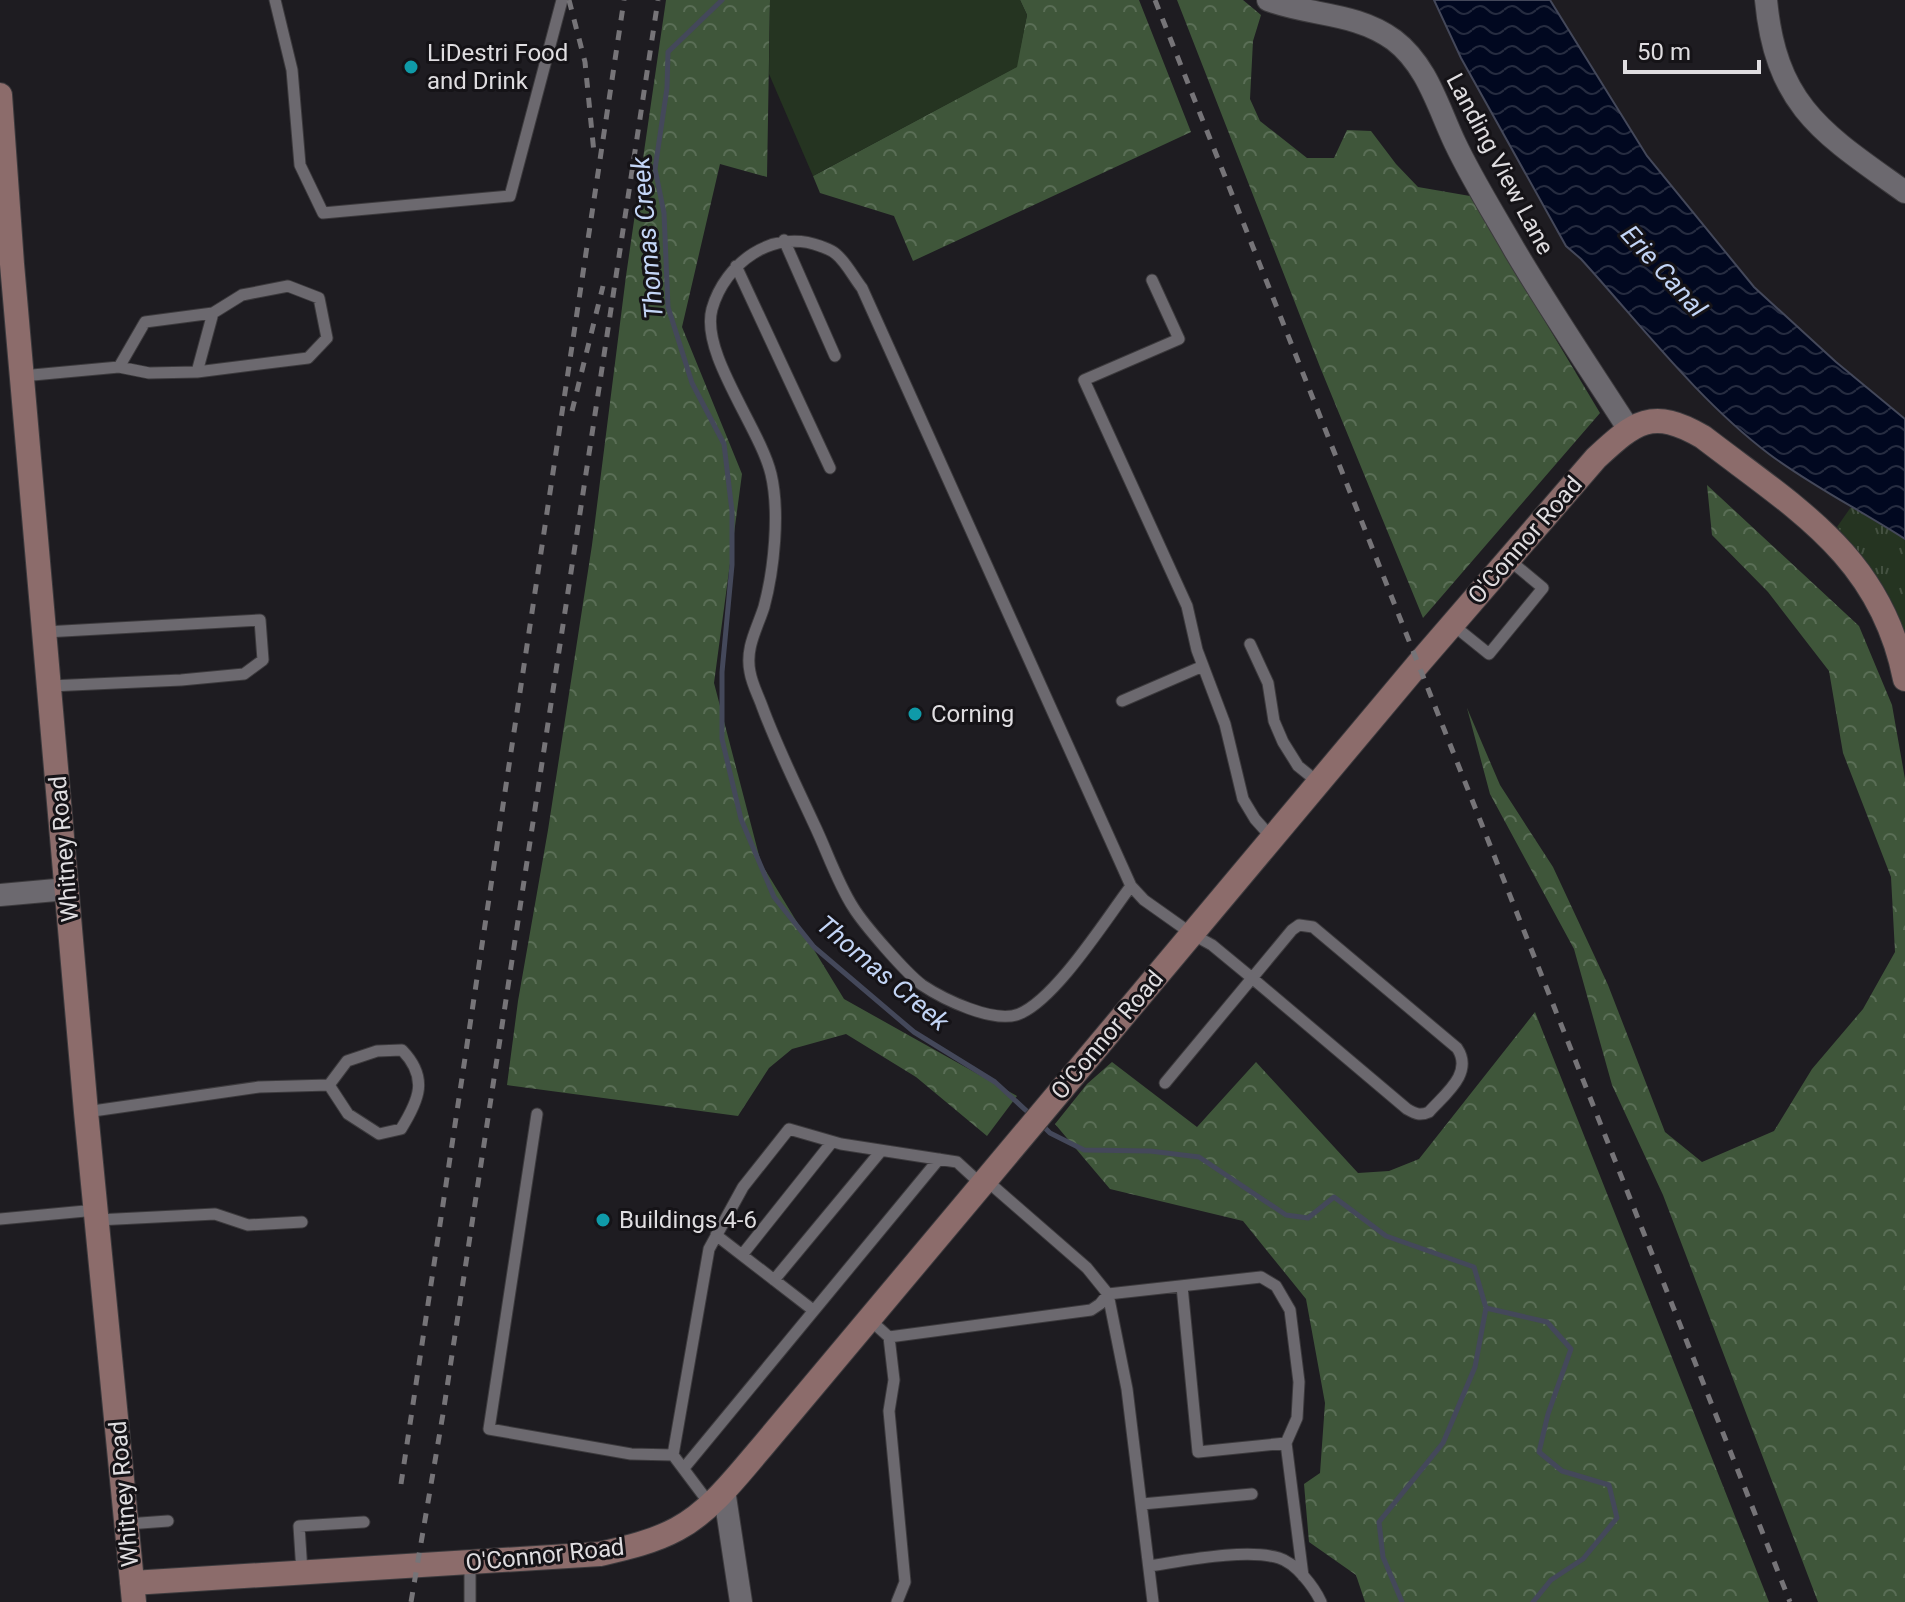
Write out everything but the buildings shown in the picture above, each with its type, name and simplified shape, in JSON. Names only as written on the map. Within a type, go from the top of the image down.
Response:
[{"type":"street","name":"Landing View Lane","points":[[1268,0],[1353,19],[1377,29],[1414,59],[1429,84],[1456,145],[1515,251],[1628,428]]},
{"type":"street","points":[[1766,0],[1780,68],[1802,109],[1843,148],[1905,192]]},
{"type":"street","name":"Whitney Road","points":[[0,95],[6,265],[22,376],[86,1112],[133,1593]]},
{"type":"street","points":[[1628,428],[1666,421],[1685,427],[1703,437],[1829,536],[1853,562],[1900,636],[1905,679]]},
{"type":"street","name":"O'Connor Road","points":[[133,1593],[302,1572],[600,1554],[632,1547],[677,1529],[717,1497],[1508,559],[1596,458],[1628,428]]},
{"type":"street","points":[[0,895],[67,889]]},
{"type":"street","points":[[717,1497],[741,1602]]},
{"type":"lane","points":[[275,0],[292,70],[300,165],[323,213],[510,196],[562,0]]},
{"type":"lane","points":[[784,240],[835,356]]},
{"type":"lane","points":[[1131,886],[1062,977],[1040,1000],[1018,1014],[996,1017],[921,984],[853,907],[773,734],[750,673],[748,652],[764,606],[773,560],[771,473],[718,357],[710,328],[717,298],[736,266],[761,248],[784,240],[810,243],[836,253],[862,288],[1131,886],[1144,900],[1212,945],[1252,978],[1414,1113],[1422,1115],[1429,1112],[1461,1074],[1464,1065],[1457,1048],[1313,927],[1299,925],[1292,930],[1252,978],[1165,1083]]},
{"type":"lane","points":[[736,266],[830,468]]},
{"type":"lane","points":[[1152,280],[1179,339],[1084,380],[1187,606],[1203,666],[1225,724],[1243,799],[1255,819],[1273,838]]},
{"type":"lane","points":[[22,376],[119,367],[149,373],[197,372],[308,358],[327,338],[319,298],[288,286],[242,295],[213,313],[145,322],[119,367]]},
{"type":"lane","points":[[197,372],[213,313]]},
{"type":"lane","points":[[1453,625],[1489,654],[1543,588],[1508,559]]},
{"type":"lane","points":[[45,632],[260,620],[263,660],[244,674],[50,686]]},
{"type":"lane","points":[[1250,644],[1268,683],[1274,721],[1283,742],[1298,766],[1320,783]]},
{"type":"lane","points":[[1122,701],[1203,666]]},
{"type":"lane","points":[[402,1050],[415,1063],[419,1083],[415,1105],[401,1129],[379,1134],[348,1114],[329,1085],[347,1061],[377,1051],[402,1050]]},
{"type":"lane","points":[[86,1112],[259,1087],[329,1085]]},
{"type":"lane","points":[[537,1114],[489,1429],[631,1454],[673,1455],[717,1497]]},
{"type":"lane","points":[[673,1455],[709,1249],[743,1187],[789,1129],[832,1142],[957,1162],[1087,1268],[1108,1294],[1127,1389],[1153,1602]]},
{"type":"lane","points":[[742,1255],[832,1142]]},
{"type":"lane","points":[[774,1280],[881,1151]]},
{"type":"lane","points":[[684,1468],[939,1159]]},
{"type":"lane","points":[[0,1219],[215,1214],[248,1225],[302,1222]]},
{"type":"lane","points":[[716,1235],[813,1310]]},
{"type":"lane","points":[[889,1337],[1091,1310],[1108,1294],[1261,1277],[1276,1286],[1290,1310],[1299,1382],[1297,1418],[1286,1443],[1303,1576]]},
{"type":"lane","points":[[1182,1286],[1198,1452],[1286,1443]]},
{"type":"lane","points":[[868,1319],[889,1337],[894,1380],[889,1411],[905,1582],[897,1602]]},
{"type":"lane","points":[[1142,1504],[1252,1494]]},
{"type":"lane","points":[[127,1524],[168,1521]]},
{"type":"lane","points":[[302,1572],[299,1526],[364,1522]]},
{"type":"lane","points":[[1149,1566],[1249,1555],[1281,1558],[1303,1576],[1321,1602]]},
{"type":"lane","points":[[470,1563],[470,1602]]},
{"type":"green space","points":[[666,0],[770,0],[767,177],[720,164],[682,327],[742,474],[714,683],[761,863],[844,999],[1017,1096],[987,1136],[916,1077],[846,1034],[792,1049],[769,1068],[738,1116],[507,1085],[592,545],[626,276]]},
{"type":"green space","points":[[770,0],[1020,0],[1027,15],[1017,67],[813,176],[769,74]]},
{"type":"green space","points":[[1020,0],[1139,0],[1191,132],[913,261],[894,216],[820,193],[813,176],[1016,67],[1027,15]]},
{"type":"green space","points":[[1177,0],[1243,0],[1261,15],[1253,41],[1250,99],[1260,121],[1307,158],[1334,158],[1347,130],[1371,131],[1418,187],[1470,196],[1600,413],[1423,618],[1320,367]]},
{"type":"green space","points":[[1707,485],[1859,626],[1892,705],[1905,779],[1905,1602],[1818,1602],[1663,1195],[1612,1085],[1574,949],[1490,794],[1467,708],[1500,785],[1553,867],[1608,985],[1665,1132],[1702,1162],[1774,1131],[1812,1069],[1863,1009],[1895,952],[1891,877],[1843,753],[1829,671],[1768,592],[1712,535]]},
{"type":"green space","points":[[1851,507],[1905,539],[1905,633],[1893,603],[1877,576],[1837,527]]},
{"type":"green space","points":[[1535,1012],[1769,1602],[1365,1602],[1356,1575],[1309,1542],[1304,1484],[1320,1473],[1325,1403],[1306,1299],[1243,1221],[1110,1189],[1055,1124],[1087,1084],[1112,1062],[1197,1127],[1256,1062],[1358,1173],[1389,1171],[1419,1159]]},
{"type":"water","name":"Erie Canal","points":[[1434,0],[1550,0],[1647,156],[1754,287],[1836,362],[1905,419],[1905,539],[1802,477],[1743,433],[1694,386],[1566,246],[1461,58]]},
{"type":"waterway","name":"Thomas Creek","points":[[722,0],[668,52],[667,88],[655,169],[664,213],[668,307],[692,383],[724,444],[732,511],[732,565],[722,672],[722,739],[741,819],[774,897],[814,947],[914,1032],[995,1082],[1031,1115]]},
{"type":"waterway","name":"Thomas Creek","points":[[1041,1124],[1050,1133],[1084,1150],[1150,1151],[1199,1157],[1286,1215],[1308,1218],[1334,1197],[1386,1236],[1474,1267],[1486,1308],[1475,1367],[1443,1443],[1379,1522],[1383,1557],[1402,1602]]},
{"type":"waterway","points":[[1486,1308],[1547,1322],[1571,1349],[1548,1414],[1539,1452],[1562,1471],[1609,1485],[1617,1518],[1583,1559],[1551,1580],[1533,1602]]},
{"type":"railway","points":[[569,0],[585,62],[594,153]]},
{"type":"railway","points":[[401,1484],[624,0]]},
{"type":"railway","points":[[411,1602],[443,1414],[658,0]]},
{"type":"railway","points":[[1155,0],[1790,1602]]},
{"type":"railway","points":[[572,411],[603,286]]},
{"type":"place","name":"LiDestri Food and Drink","points":[[411,67]]},
{"type":"place","name":"Corning","points":[[915,714]]},
{"type":"place","name":"Buildings 4-6","points":[[603,1220]]}]
